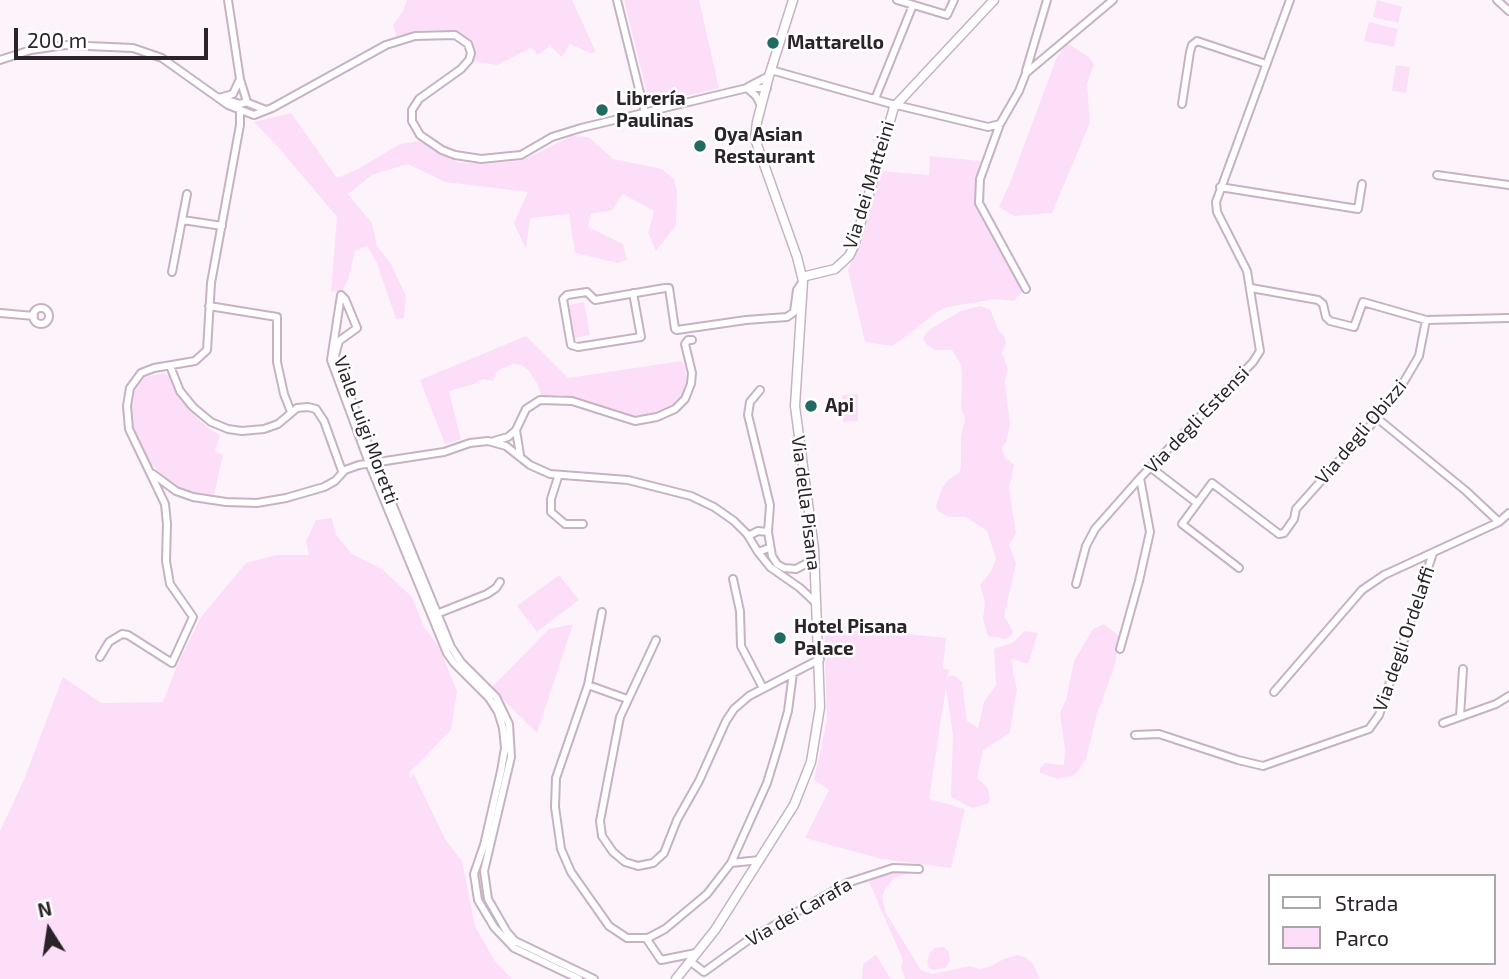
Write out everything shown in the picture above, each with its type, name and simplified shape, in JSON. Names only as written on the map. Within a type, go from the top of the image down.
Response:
[{"type":"main road","name":"Via della Pisana","points":[[676,979],[698,953],[792,811],[807,777],[820,707],[815,559],[794,406],[803,279],[756,142],[755,131],[793,0]]},
{"type":"main road","points":[[895,104],[995,0]]},
{"type":"main road","name":"Via dei Matteini","points":[[803,279],[837,267],[851,253],[895,104]]},
{"type":"street","points":[[100,657],[109,642],[122,634],[172,663],[193,615],[170,584],[166,558],[166,509],[152,473],[143,460],[128,426],[126,416],[131,385],[141,373],[195,361],[205,354],[208,345],[209,306],[243,107],[228,0]]},
{"type":"street","points":[[617,0],[645,113]]},
{"type":"street","points":[[897,0],[947,15],[954,0]]},
{"type":"street","points":[[1026,289],[979,203],[978,193],[980,179],[1000,124],[1026,73],[1047,0]]},
{"type":"street","points":[[1026,73],[1114,0]]},
{"type":"street","name":"Via degli Estensi","points":[[1120,649],[1150,532],[1140,478],[1259,354],[1251,288],[1244,262],[1216,210],[1220,187],[1290,0]]},
{"type":"street","points":[[1497,0],[1509,11]]},
{"type":"street","points":[[875,99],[913,5]]},
{"type":"street","points":[[0,60],[55,46],[133,48],[162,58],[219,98],[243,107],[268,110],[386,45],[412,37],[439,34],[455,36],[464,40],[470,50],[470,58],[461,69],[420,97],[413,107],[412,119],[415,129],[422,137],[451,154],[476,159],[514,156],[528,152],[562,133],[747,88],[767,88]]},
{"type":"street","points":[[1182,104],[1190,52],[1196,41],[1266,64]]},
{"type":"street","points":[[747,88],[770,73],[988,127],[1000,124]]},
{"type":"street","points":[[219,98],[235,92],[240,79]]},
{"type":"street","points":[[747,88],[762,105]]},
{"type":"street","points":[[1437,175],[1509,185]]},
{"type":"street","points":[[1220,187],[1358,209],[1362,184]]},
{"type":"street","points":[[172,272],[187,194]]},
{"type":"street","points":[[183,220],[222,226]]},
{"type":"street","points":[[633,293],[640,337],[578,347],[571,345],[564,296],[587,292],[595,300],[633,293],[669,288],[677,330],[787,317],[794,312],[797,289],[803,279]]},
{"type":"street","points":[[1251,288],[1318,300],[1323,304],[1326,317],[1330,321],[1354,327],[1363,302],[1426,320],[1509,318]]},
{"type":"street","points":[[338,315],[342,295],[352,315]]},
{"type":"street","points":[[209,306],[277,317],[277,362],[291,412]]},
{"type":"street","points":[[338,315],[345,312],[352,315]]},
{"type":"street","points":[[0,313],[34,316]]},
{"type":"street","name":"Viale Luigi Moretti","points":[[338,315],[331,357],[333,366],[450,657],[494,705],[504,732],[505,748],[501,771],[484,845],[474,872],[474,886],[480,906],[507,942],[523,953],[579,979]]},
{"type":"street","name":"Viale Luigi Moretti","points":[[352,315],[356,329],[346,334],[336,346],[336,360],[372,463]]},
{"type":"street","name":"Via degli Obizzi","points":[[1197,503],[1212,483],[1279,534],[1284,533],[1293,521],[1296,509],[1377,418],[1417,362],[1426,320]]},
{"type":"street","points":[[335,332],[346,334]]},
{"type":"street","points":[[152,473],[173,490],[188,496],[248,503],[279,500],[331,484],[342,471],[355,466],[444,452],[475,442],[492,442],[508,437],[516,430],[526,409],[533,403],[545,400],[572,401],[635,421],[657,418],[671,412],[683,402],[690,390],[692,373],[685,344],[692,340]]},
{"type":"street","points":[[170,366],[184,397],[209,420],[223,428],[242,431],[264,429],[281,422],[291,412],[305,407],[318,411],[342,471]]},
{"type":"street","points":[[760,390],[750,402],[748,415],[771,505],[768,532],[772,558],[778,565],[794,569],[815,559]]},
{"type":"street","points":[[1377,418],[1466,491],[1499,522]]},
{"type":"street","points":[[516,430],[520,457]]},
{"type":"street","points":[[492,442],[509,448],[542,472],[558,477],[620,478],[673,490],[719,510],[748,536],[770,567],[817,604]]},
{"type":"street","points":[[1150,467],[1197,503],[1182,524],[1239,568]]},
{"type":"street","points":[[558,477],[551,499],[551,512],[565,524],[583,524]]},
{"type":"street","points":[[1076,584],[1086,546],[1095,529],[1140,478]]},
{"type":"street","points":[[1274,692],[1359,592],[1384,575],[1509,515]]},
{"type":"street","points":[[748,536],[758,531],[768,532]]},
{"type":"street","points":[[758,552],[769,548]]},
{"type":"street","name":"Via degli Ordelaffi","points":[[1135,735],[1160,734],[1263,766],[1369,729],[1377,719],[1433,553]]},
{"type":"street","points":[[791,581],[794,569]]},
{"type":"street","points":[[733,579],[740,611],[741,646],[764,688]]},
{"type":"street","points":[[435,615],[487,594],[496,589],[500,582]]},
{"type":"street","points":[[602,612],[588,685],[556,782],[555,807],[561,849],[575,877],[611,928],[626,938],[646,939],[665,929],[707,894],[731,863],[779,747],[788,711],[793,673]]},
{"type":"street","name":"Viale Luigi Moretti","points":[[435,615],[457,657],[496,697],[511,730],[511,757],[483,875],[487,894],[509,935],[518,943],[594,979]]},
{"type":"street","points":[[656,640],[627,699],[616,734],[600,827],[605,841],[618,857],[630,864],[642,866],[653,863],[664,853],[677,820],[699,781],[730,714],[738,704],[820,659]]},
{"type":"street","points":[[1460,716],[1463,669]]},
{"type":"street","points":[[588,685],[627,699]]},
{"type":"street","points":[[1443,723],[1509,696]]},
{"type":"street","points":[[731,863],[760,860]]},
{"type":"street","name":"Via dei Carafa","points":[[699,979],[704,972],[747,941],[846,883],[893,868],[919,869]]},
{"type":"street","points":[[474,872],[484,906],[490,915],[497,916]]},
{"type":"street","points":[[646,939],[661,960],[698,953]]},
{"type":"street","points":[[691,962],[704,972]]},
{"type":"green space","points":[[407,0],[572,0],[596,52],[590,53],[570,44],[562,57],[550,46],[538,55],[531,48],[497,65],[473,61],[473,47],[470,42],[454,31],[422,30],[396,36],[393,25]]},
{"type":"green space","points":[[624,0],[699,0],[719,88],[654,104],[649,102]]},
{"type":"green space","points":[[1377,0],[1402,7],[1398,23],[1373,17]]},
{"type":"green space","points":[[1369,22],[1398,29],[1394,47],[1364,41]]},
{"type":"green space","points":[[1067,43],[1089,57],[1094,64],[1087,84],[1090,123],[1052,213],[1014,216],[999,207],[1056,59]]},
{"type":"green space","points":[[1396,65],[1410,67],[1406,93],[1392,91]]},
{"type":"green space","points":[[291,113],[337,178],[400,144],[420,141],[457,162],[482,164],[520,161],[572,136],[589,137],[613,159],[662,169],[674,179],[677,191],[676,225],[656,251],[648,233],[654,211],[623,194],[612,210],[591,214],[588,227],[623,244],[627,260],[618,263],[575,253],[569,214],[530,218],[526,249],[514,223],[528,192],[445,182],[408,164],[372,175],[348,194],[372,223],[377,246],[391,264],[406,296],[404,318],[396,319],[377,263],[367,246],[355,251],[348,280],[342,291],[331,292],[337,217],[254,122]]},
{"type":"green space","points":[[930,156],[980,161],[975,205],[1016,270],[1021,293],[1014,301],[996,299],[948,307],[937,312],[893,346],[865,342],[848,270],[863,235],[881,171],[929,175]]},
{"type":"green space","points":[[584,302],[590,335],[575,338],[569,305]]},
{"type":"green space","points":[[980,306],[990,309],[1006,342],[1002,353],[1008,370],[1005,381],[1010,426],[1006,443],[1002,447],[1005,457],[1014,465],[1009,488],[1016,534],[1009,544],[1016,564],[1004,616],[1013,631],[1006,639],[988,636],[983,619],[985,602],[980,585],[996,559],[987,531],[966,517],[949,517],[938,511],[936,506],[942,488],[949,479],[959,473],[961,466],[961,436],[965,419],[961,408],[962,374],[961,365],[952,350],[935,350],[926,344],[923,338],[930,329],[961,311]]},
{"type":"green space","points":[[526,336],[568,378],[682,361],[687,383],[676,403],[660,413],[631,415],[562,395],[541,395],[529,371],[521,365],[512,364],[497,371],[493,381],[483,379],[449,391],[461,439],[445,444],[420,380]]},
{"type":"green space","points":[[164,373],[170,376],[177,393],[191,412],[220,435],[215,451],[223,455],[214,495],[183,490],[170,482],[149,462],[134,434],[130,416],[135,388],[145,377]]},
{"type":"green space","points":[[858,394],[858,421],[843,422],[842,395]]},
{"type":"green space","points":[[332,518],[335,533],[352,554],[382,569],[412,597],[424,627],[439,647],[457,691],[451,730],[409,773],[411,778],[413,772],[445,839],[462,861],[475,926],[494,960],[512,979],[0,979],[0,831],[23,782],[63,677],[101,703],[163,702],[178,663],[201,617],[246,563],[276,555],[309,555],[306,541],[316,520]]},
{"type":"green space","points":[[559,575],[579,600],[537,632],[517,606]]},
{"type":"green space","points":[[573,624],[537,733],[491,688],[549,629]]},
{"type":"green space","points":[[1104,624],[1119,636],[1115,665],[1097,714],[1086,759],[1075,775],[1058,779],[1040,773],[1040,768],[1045,763],[1064,765],[1065,750],[1060,713],[1066,700],[1074,661],[1093,629]]},
{"type":"green space","points":[[824,625],[946,638],[943,668],[949,670],[947,681],[949,676],[955,676],[962,682],[967,721],[978,728],[984,702],[996,685],[994,649],[1014,642],[1024,631],[1038,633],[1028,664],[1012,659],[1017,689],[1010,733],[983,750],[977,778],[988,788],[988,804],[972,808],[951,797],[953,735],[946,687],[929,799],[965,809],[951,868],[881,859],[805,838],[829,790],[814,780],[827,720]]},
{"type":"green space","points":[[904,870],[913,872],[894,878],[882,898],[886,913],[921,970],[932,974],[970,966],[979,969],[1017,955],[1025,957],[1033,964],[1040,979],[905,979],[901,967],[903,960],[869,882],[874,878]]},
{"type":"green space","points":[[944,947],[949,952],[950,961],[945,968],[929,968],[929,954],[934,948]]},
{"type":"green space","points":[[876,955],[890,978],[894,979],[862,979],[863,964]]},
{"type":"place","name":"Mattarello","points":[[773,43]]},
{"type":"place","name":"Librería Paulinas","points":[[602,110]]},
{"type":"place","name":"Oya Asian Restaurant","points":[[700,146]]},
{"type":"place","name":"Api","points":[[811,406]]},
{"type":"place","name":"Hotel Pisana Palace","points":[[780,638]]}]
